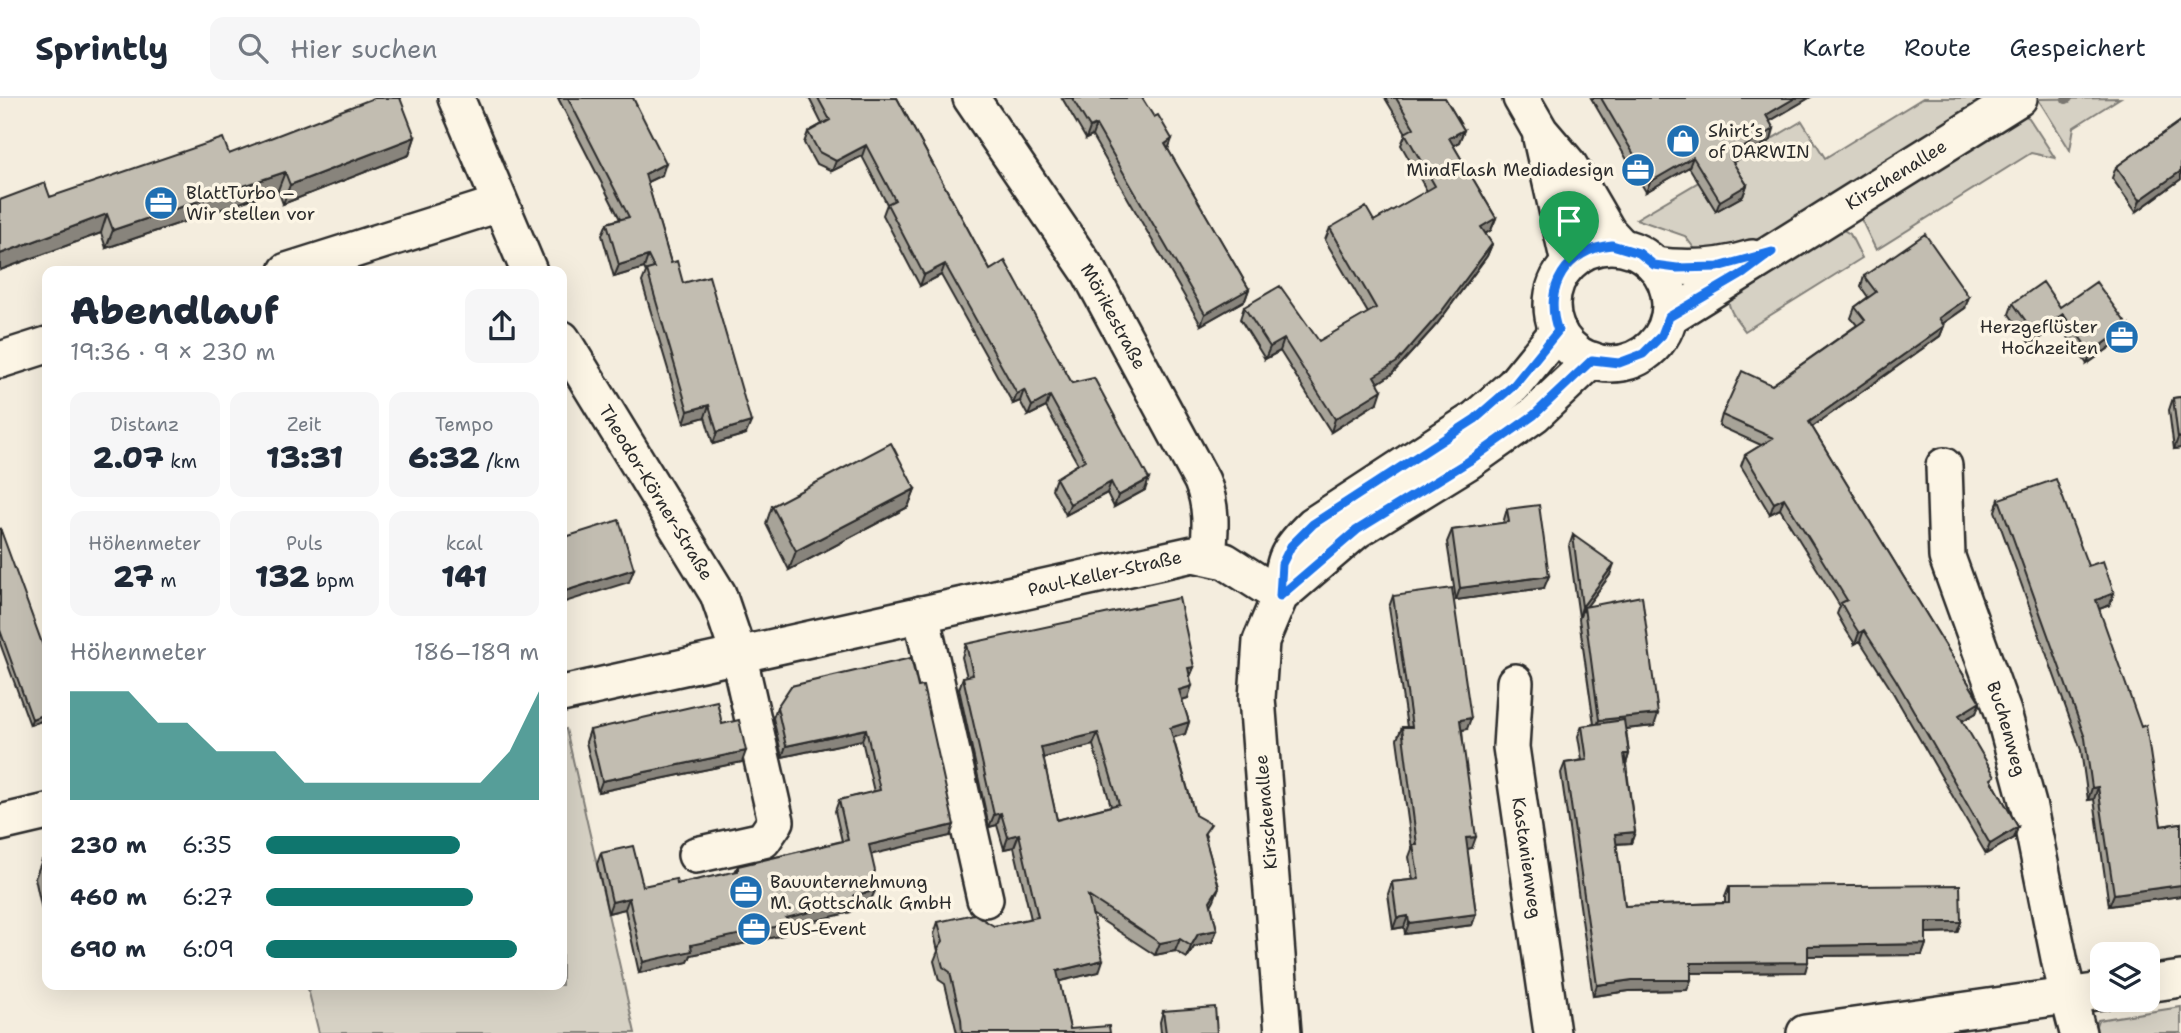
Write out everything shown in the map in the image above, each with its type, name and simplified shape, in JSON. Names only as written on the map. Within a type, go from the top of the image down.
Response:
[{"type":"street","points":[[456,98],[527,266]]},
{"type":"street","name":"Mörikestraße","points":[[971,98],[1090,273],[1196,470],[1209,498],[1208,555]]},
{"type":"street","points":[[1521,98],[1540,131],[1569,165],[1608,232],[1621,246],[1639,253],[1654,265],[1668,289],[1669,317],[1662,335],[1643,354],[1619,363],[1592,360],[1576,352],[1558,331],[1553,313],[1553,295],[1558,278],[1569,263],[1593,249],[1621,246]]},
{"type":"street","name":"Kirschenallee","points":[[1669,317],[1744,273],[1772,252],[2020,98]]},
{"type":"street","points":[[1540,131],[1569,263]]},
{"type":"street","points":[[303,266],[499,204]]},
{"type":"street","name":"Kirschenallee","points":[[1654,265],[1677,268],[1718,267],[1772,252]]},
{"type":"street","name":"Kirschenallee","points":[[1283,1033],[1257,678],[1266,625],[1280,596],[1282,564],[1291,546],[1313,524],[1483,413],[1514,385],[1558,331]]},
{"type":"street","points":[[0,359],[42,346]]},
{"type":"street","name":"Theodor-Körner-Straße","points":[[567,347],[718,594],[738,653]]},
{"type":"street","name":"Kirschenallee","points":[[1280,596],[1348,536],[1469,461],[1534,415],[1592,360]]},
{"type":"street","name":"Buchenweg","points":[[1944,466],[1947,557],[2003,712],[2085,993],[2078,1033]]},
{"type":"street","name":"Paul-Keller-Straße","points":[[567,693],[1176,557],[1208,555],[1245,571],[1280,596]]},
{"type":"street","points":[[922,614],[985,899]]},
{"type":"street","points":[[696,855],[763,840],[775,821],[738,653]]},
{"type":"street","name":"Kastanienweg","points":[[1515,682],[1511,747],[1552,1033]]},
{"type":"street","points":[[0,823],[42,813]]},
{"type":"street","points":[[2160,982],[2181,979]]},
{"type":"street","points":[[1805,1033],[2085,993]]},
{"type":"shaded area","points":[[1923,98],[1978,98],[1975,109],[1752,250],[1702,259],[1685,236],[1636,219],[1802,121],[1825,158]]},
{"type":"shaded area","points":[[2120,98],[2074,127],[2070,150],[2038,99]]},
{"type":"shaded area","points":[[2022,114],[2029,118],[2055,158],[2031,153],[1876,250],[1862,221],[1861,209]]},
{"type":"shaded area","points":[[1835,225],[1850,234],[1862,258],[1745,331],[1731,310],[1729,296]]},
{"type":"shaded area","points":[[567,733],[635,1033],[319,1033],[308,990],[567,990]]},
{"type":"shaded area","points":[[2181,1007],[2181,1033],[2093,1033],[2098,1020]]},
{"type":"building","points":[[374,98],[400,98],[415,137],[290,185],[285,172],[113,230],[107,214],[0,254],[0,200],[45,183],[50,197],[223,138],[229,154]]},
{"type":"building","points":[[568,98],[633,98],[666,163],[645,174],[671,263],[677,261],[683,283],[709,276],[751,422],[717,432],[709,405],[688,411],[647,270],[654,268],[648,256],[619,265],[607,223],[629,217]]},
{"type":"building","points":[[818,98],[897,98],[990,270],[1005,261],[1072,383],[1094,378],[1149,479],[1118,496],[1111,482],[1070,504],[1056,478],[1085,460],[1050,396],[1032,406],[1024,390],[1017,394],[945,264],[924,275],[887,204],[895,200],[866,145],[836,161],[819,152],[808,132],[830,120]]},
{"type":"building","points":[[1072,98],[1142,98],[1154,117],[1158,115],[1172,139],[1165,144],[1249,289],[1205,314],[1096,125],[1090,128]]},
{"type":"building","points":[[1396,98],[1445,98],[1464,130],[1449,138],[1496,218],[1481,227],[1492,244],[1441,312],[1397,362],[1374,376],[1382,390],[1335,419],[1284,339],[1270,347],[1244,307],[1280,286],[1319,341],[1376,308],[1330,228],[1366,207],[1374,221],[1435,186],[1405,133],[1414,128]]},
{"type":"building","points":[[1601,98],[1795,98],[1766,115],[1774,129],[1729,156],[1747,185],[1720,201],[1693,157],[1650,182]]},
{"type":"building","points":[[2181,121],[2181,171],[2140,200],[2116,167]]},
{"type":"building","points":[[1925,234],[1969,297],[1939,318],[1944,326],[1809,422],[1980,702],[1959,715],[1995,776],[1991,779],[2018,827],[1990,844],[1896,680],[1864,630],[1859,633],[1850,619],[1841,603],[1847,600],[1784,498],[1774,503],[1745,455],[1773,438],[1722,415],[1742,371],[1772,385],[1865,320],[1855,307],[1876,292],[1864,276]]},
{"type":"building","points":[[2043,282],[2060,307],[2096,282],[2128,326],[2091,353],[2063,314],[2035,334],[2013,303]]},
{"type":"building","points":[[2181,397],[2181,437],[2178,438],[2173,398]]},
{"type":"building","points":[[891,443],[915,489],[796,551],[772,506]]},
{"type":"building","points":[[2056,479],[2088,566],[2103,561],[2114,593],[2096,600],[2141,727],[2146,725],[2161,826],[2181,823],[2181,885],[2114,894],[2098,787],[2092,788],[2085,738],[1999,499]]},
{"type":"building","points":[[1539,505],[1549,576],[1460,588],[1452,530],[1509,522],[1507,509]]},
{"type":"building","points":[[619,520],[634,569],[567,590],[567,536]]},
{"type":"building","points":[[0,528],[42,643],[42,715],[32,719],[0,630]]},
{"type":"building","points":[[1573,535],[1614,564],[1582,607]]},
{"type":"building","points":[[1452,588],[1471,718],[1460,720],[1476,837],[1466,838],[1476,914],[1409,923],[1408,916],[1397,918],[1392,882],[1419,879],[1413,845],[1417,845],[1402,727],[1412,727],[1393,596]]},
{"type":"building","points":[[1642,596],[1658,714],[1599,720],[1584,607]]},
{"type":"building","points":[[1179,598],[1194,667],[1188,668],[1192,686],[1179,690],[1189,722],[1170,728],[1195,815],[1211,824],[1204,834],[1219,887],[1210,901],[1217,930],[1198,934],[1191,946],[1180,939],[1160,943],[1088,896],[1103,960],[1057,971],[1070,1029],[1109,1026],[1110,1033],[962,1033],[950,972],[943,967],[938,948],[943,941],[938,922],[974,914],[994,926],[1038,917],[1019,834],[1008,837],[1001,813],[994,815],[963,677],[973,675],[966,644]],"holes":[[[1098,733],[1119,804],[1057,820],[1041,747]]]},
{"type":"building","points":[[911,658],[918,687],[923,686],[954,825],[869,845],[875,871],[871,877],[875,891],[854,895],[855,901],[786,918],[788,924],[691,945],[692,951],[643,962],[629,898],[612,902],[601,853],[633,846],[643,886],[676,879],[677,884],[738,871],[738,866],[848,840],[839,800],[880,790],[866,729],[786,746],[777,707],[791,686]]},
{"type":"building","points":[[717,701],[722,724],[739,720],[746,751],[602,781],[590,730]]},
{"type":"building","points":[[1624,720],[1629,754],[1624,754],[1635,832],[1615,834],[1625,906],[1729,903],[1729,887],[1960,885],[1961,922],[1926,922],[1926,944],[1808,946],[1808,962],[1691,963],[1691,980],[1632,980],[1597,985],[1565,763],[1587,760],[1582,726]]},
{"type":"building","points":[[1215,1007],[1217,1033],[1166,1033],[1163,1011]]},
{"type":"place","name":"Shirt´s of DARWIN","points":[[1683,141]]},
{"type":"place","name":"MindFlash Mediadesign","points":[[1638,170]]},
{"type":"place","name":"BlattTurbo – Wir stellen vor","points":[[161,203]]},
{"type":"place","name":"Herzgeflüster Hochzeiten","points":[[2122,337]]},
{"type":"place","name":"Bauunternehmung M. Gottschalk GmbH","points":[[746,892]]},
{"type":"place","name":"EUS-Event","points":[[754,929]]},
{"type":"route","points":[[1612,245],[1639,253],[1654,265],[1677,268],[1718,267],[1772,252],[1744,273],[1669,317],[1662,335],[1651,349],[1643,354],[1619,363],[1592,360],[1534,415],[1469,461],[1338,543],[1280,596],[1282,564],[1291,546],[1313,524],[1329,511],[1475,419],[1499,401],[1514,385],[1558,331],[1553,313],[1553,295],[1558,278],[1569,263],[1584,252],[1612,245]]}]
